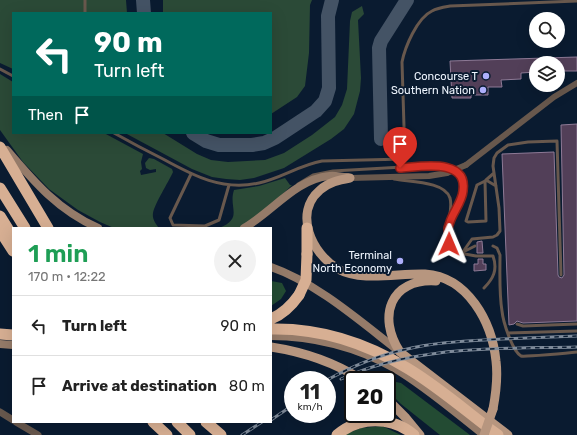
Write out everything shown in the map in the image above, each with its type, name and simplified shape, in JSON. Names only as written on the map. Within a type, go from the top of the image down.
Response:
[{"type":"highway","points":[[0,147],[47,227]]},
{"type":"highway","points":[[0,188],[24,227]]},
{"type":"highway","points":[[0,216],[12,234]]},
{"type":"highway","points":[[272,318],[289,307],[299,295],[306,280],[307,228]]},
{"type":"highway","points":[[0,232],[12,250]]},
{"type":"highway","points":[[272,330],[300,330],[322,334],[345,339],[370,349],[408,368],[498,435]]},
{"type":"highway","points":[[0,334],[12,335]]},
{"type":"highway","points":[[337,435],[356,424],[374,420],[401,426],[414,435]]},
{"type":"highway","points":[[154,423],[166,435]]},
{"type":"highway","points":[[178,423],[190,435]]},
{"type":"highway","points":[[207,423],[221,435]]},
{"type":"main road","points":[[0,143],[42,191],[74,215],[96,227]]},
{"type":"main road","points":[[246,227],[264,216],[302,184],[321,177],[330,176],[350,178]]},
{"type":"main road","points":[[272,336],[325,342],[380,360],[406,375],[484,435],[493,409],[497,383],[496,361],[491,338],[479,310],[469,297],[455,285],[442,278],[429,275],[362,276],[344,272],[330,264],[317,249],[307,228],[307,213],[309,206],[318,191],[331,183],[350,178]]},
{"type":"main road","points":[[272,267],[294,277],[321,292],[508,435]]},
{"type":"main road","points":[[400,352],[392,337],[389,324],[390,309],[397,295],[405,287],[419,281],[437,281],[455,285]]},
{"type":"main road","points":[[0,344],[12,345]]},
{"type":"main road","points":[[272,347],[320,359],[348,371]]},
{"type":"main road","points":[[396,408],[420,435]]},
{"type":"street","points":[[350,178],[372,176],[429,176],[447,173],[466,165],[554,97],[577,83]]},
{"type":"street","points":[[0,412],[12,419]]},
{"type":"street","points":[[18,423],[38,435]]},
{"type":"lane","points":[[85,0],[85,12]]},
{"type":"lane","points":[[116,134],[191,174],[211,182],[229,185],[248,185],[261,182],[284,175],[310,163],[322,161],[405,159],[402,76],[404,52],[408,42],[424,16],[432,11],[450,6],[489,2],[577,1]]},
{"type":"lane","points":[[0,69],[12,75]]},
{"type":"lane","points":[[462,253],[472,239],[493,237],[498,235],[500,231],[499,208],[494,173],[494,158],[497,153],[508,145],[528,142],[557,141],[558,224],[561,275]]},
{"type":"lane","points":[[289,195],[294,187],[301,181],[320,173],[333,171],[443,166],[459,174],[463,186],[461,199],[451,217],[448,228]]},
{"type":"lane","points":[[486,180],[486,221],[468,222],[465,220],[477,185],[494,173]]},
{"type":"lane","points":[[191,174],[170,218],[172,225],[205,226],[219,220],[229,185]]},
{"type":"lane","points":[[372,176],[435,185],[447,192],[451,202],[448,228],[449,244],[451,249],[456,253],[476,256],[493,256],[495,273],[492,280],[484,288]]},
{"type":"lane","points":[[486,180],[496,186]]},
{"type":"lane","points":[[558,224],[564,228]]},
{"type":"lane","points":[[462,253],[475,246]]},
{"type":"lane","points":[[493,246],[497,248],[500,255],[502,310],[508,334],[516,350],[523,356],[577,352]]},
{"type":"lane","points":[[518,324],[523,326],[577,324]]},
{"type":"lane","points":[[508,334],[577,331]]},
{"type":"green space","points":[[0,0],[126,0],[127,12],[12,12],[12,69],[0,63]]},
{"type":"green space","points":[[163,0],[312,0],[310,5],[309,53],[305,86],[297,97],[272,113],[272,12],[163,12]]},
{"type":"green space","points":[[362,6],[364,14],[358,20],[361,78],[360,91],[354,114],[344,129],[331,139],[284,168],[254,178],[240,180],[212,177],[192,169],[127,134],[165,134],[197,154],[211,160],[228,162],[265,160],[284,153],[312,135],[335,117],[342,105],[347,89],[350,21],[352,12]]},
{"type":"green space","points":[[0,74],[12,81],[12,134],[106,134],[143,154],[141,162],[142,169],[140,171],[141,175],[156,172],[156,169],[150,170],[146,168],[145,163],[149,158],[154,159],[172,169],[173,172],[153,213],[154,219],[158,227],[112,227],[78,210],[49,189],[23,162],[0,130]]},
{"type":"green space","points":[[285,178],[290,185],[292,185],[274,202],[244,225],[240,227],[221,227],[227,224],[233,216],[234,190],[259,186]]},
{"type":"green space","points":[[272,281],[282,283],[286,291],[281,299],[272,305]]},
{"type":"green space","points":[[396,382],[401,383],[470,435],[440,435],[396,399]]},
{"type":"green space","points":[[382,426],[401,435],[343,435],[361,428]]},
{"type":"building","name":"Concourse T","points":[[565,57],[577,57],[577,71],[565,71]]},
{"type":"building","name":"Concourse T","points":[[529,59],[529,72],[521,73],[521,79],[501,80],[502,87],[488,87],[488,95],[471,95],[471,98],[452,98],[450,61]]},
{"type":"building","points":[[577,124],[577,321],[523,323],[517,321],[514,324],[509,325],[502,154],[554,152],[558,275],[562,278],[564,275],[561,125]]},
{"type":"building","points":[[482,241],[483,253],[477,253],[477,242]]},
{"type":"building","points":[[478,259],[483,259],[483,264],[486,264],[486,270],[474,271],[474,264],[478,264]]},
{"type":"taxiway","points":[[143,0],[144,12]]},
{"type":"taxiway","points":[[195,134],[206,141],[219,145],[252,145],[264,143],[275,138],[316,111],[325,101],[329,88],[328,16],[332,0]]},
{"type":"taxiway","points":[[381,139],[379,48],[381,41],[407,0]]},
{"type":"railway","points":[[336,375],[354,366],[373,359],[393,352],[415,347],[464,341],[577,336]]},
{"type":"railway","points":[[341,379],[369,368],[427,354],[487,349],[577,347]]},
{"type":"railway","points":[[272,419],[284,411]]},
{"type":"railway","points":[[242,435],[260,423]]},
{"type":"place","name":"Concourse T","points":[[486,76]]},
{"type":"place","name":"Southern Nation","points":[[483,90]]},
{"type":"place","name":"Terminal North Economy","points":[[400,261]]},
{"type":"route","points":[[400,168],[438,165],[454,170],[461,177],[463,192],[461,199],[451,217],[448,228],[449,244]]}]
